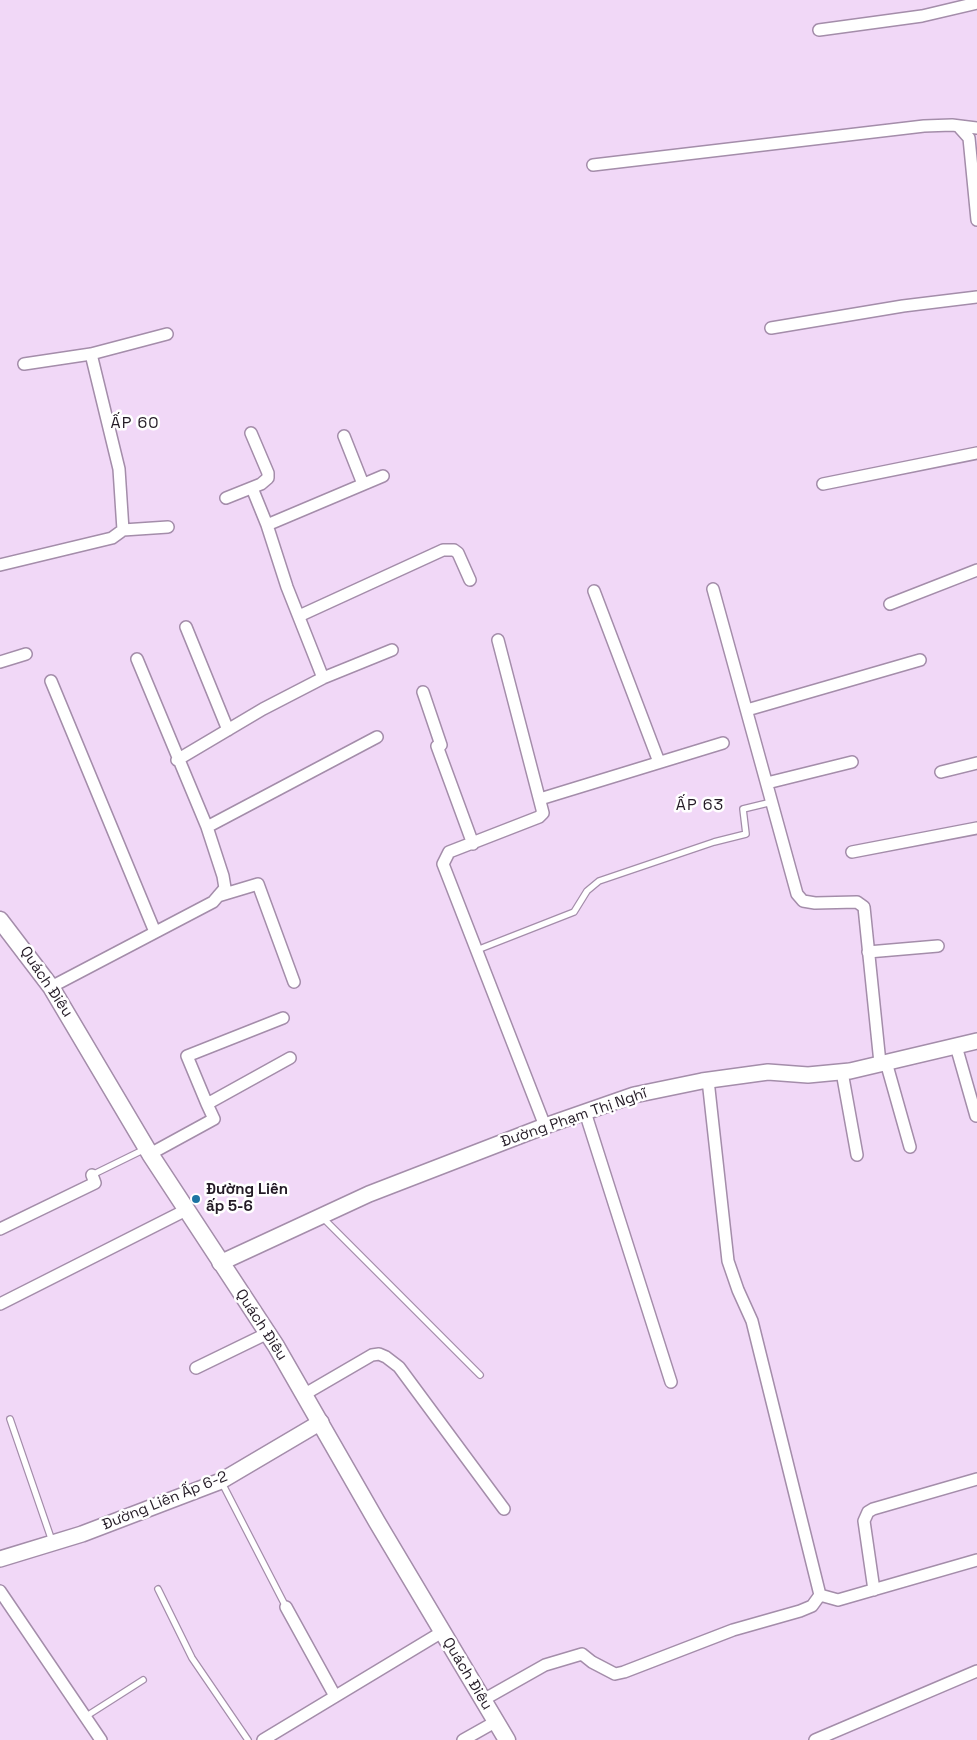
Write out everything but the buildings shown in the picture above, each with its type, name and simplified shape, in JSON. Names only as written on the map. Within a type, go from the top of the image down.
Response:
[{"type":"main road","name":"Quách Điêu","points":[[0,920],[51,987],[186,1210],[268,1333],[305,1394],[377,1522],[507,1740]]},
{"type":"street","points":[[819,30],[922,16],[974,2]]},
{"type":"street","points":[[593,165],[924,126],[952,125],[960,128],[977,128]]},
{"type":"street","points":[[960,128],[969,138],[977,220]]},
{"type":"street","points":[[772,328],[903,306],[977,298]]},
{"type":"street","points":[[24,364],[91,354],[167,334]]},
{"type":"street","points":[[91,354],[119,469],[123,530]]},
{"type":"street","points":[[226,498],[266,481],[269,474],[251,433]]},
{"type":"street","points":[[344,436],[363,484]]},
{"type":"street","points":[[822,484],[977,454]]},
{"type":"street","points":[[267,525],[382,476]]},
{"type":"street","points":[[252,488],[324,678]]},
{"type":"street","points":[[0,565],[112,538],[123,530],[168,527]]},
{"type":"street","points":[[299,616],[443,550],[454,550],[458,553],[470,580]]},
{"type":"street","points":[[890,604],[977,570]]},
{"type":"street","points":[[713,589],[797,894],[803,901],[816,903],[857,902],[864,908],[883,1062],[910,1147]]},
{"type":"street","points":[[594,591],[659,762]]},
{"type":"street","points":[[186,627],[228,730]]},
{"type":"street","points":[[498,640],[543,810],[540,816],[449,852],[443,864],[545,1126]]},
{"type":"street","points":[[178,760],[262,709],[324,678],[392,650]]},
{"type":"street","points":[[0,662],[26,654]]},
{"type":"street","points":[[51,987],[213,902],[225,888],[207,826],[137,659]]},
{"type":"street","points":[[747,710],[920,660]]},
{"type":"street","points":[[51,681],[155,932]]},
{"type":"street","points":[[423,692],[441,745],[437,746],[473,844]]},
{"type":"street","points":[[207,826],[377,737]]},
{"type":"street","points":[[540,799],[723,743]]},
{"type":"street","points":[[767,783],[852,762]]},
{"type":"street","points":[[941,772],[977,763]]},
{"type":"street","points":[[852,852],[977,828]]},
{"type":"street","points":[[218,896],[258,884],[294,982]]},
{"type":"street","points":[[868,952],[938,946]]},
{"type":"street","points":[[149,1151],[214,1119],[187,1056],[282,1018]]},
{"type":"street","name":"Đường Phạm Thị Nghĩ","points":[[220,1263],[369,1194],[545,1126],[634,1095],[708,1080],[768,1072],[808,1075],[842,1072],[977,1041]]},
{"type":"street","points":[[956,1046],[976,1116]]},
{"type":"street","points":[[208,1104],[290,1058]]},
{"type":"street","points":[[842,1072],[857,1155]]},
{"type":"street","points":[[483,1700],[544,1665],[582,1654],[592,1662],[615,1674],[624,1672],[733,1630],[800,1612],[812,1606],[820,1595],[752,1321],[728,1262],[708,1080]]},
{"type":"street","points":[[585,1112],[671,1382]]},
{"type":"street","points":[[0,1229],[95,1183],[92,1175]]},
{"type":"street","points":[[0,1304],[186,1210]]},
{"type":"street","points":[[196,1368],[268,1333]]},
{"type":"street","points":[[305,1394],[372,1355],[380,1354],[386,1356],[399,1367],[504,1508]]},
{"type":"street","name":"Đường Liên Ấp 6-2","points":[[0,1559],[82,1534],[221,1481],[321,1422]]},
{"type":"street","points":[[874,1590],[864,1521],[868,1512],[873,1508],[977,1479]]},
{"type":"street","points":[[820,1595],[838,1600],[977,1560]]},
{"type":"street","points":[[0,1591],[101,1740]]},
{"type":"street","points":[[286,1607],[335,1696]]},
{"type":"street","points":[[263,1740],[442,1632]]},
{"type":"street","points":[[815,1740],[977,1671]]},
{"type":"street","points":[[463,1740],[495,1722]]},
{"type":"lane","points":[[477,950],[574,912],[587,891],[599,881],[714,842],[746,834],[743,809],[772,802]]},
{"type":"lane","points":[[92,1175],[149,1151]]},
{"type":"lane","points":[[322,1216],[480,1375]]},
{"type":"lane","points":[[10,1419],[53,1543]]},
{"type":"lane","points":[[221,1481],[286,1607]]},
{"type":"lane","points":[[158,1589],[192,1658],[248,1740]]},
{"type":"lane","points":[[85,1717],[143,1680]]},
{"type":"place","name":"Đường Liên ấp 5-6","points":[[196,1199]]},
{"type":"district","name":"ẤP 60","points":[[135,424]]},
{"type":"district","name":"ẤP 63","points":[[700,806]]}]
